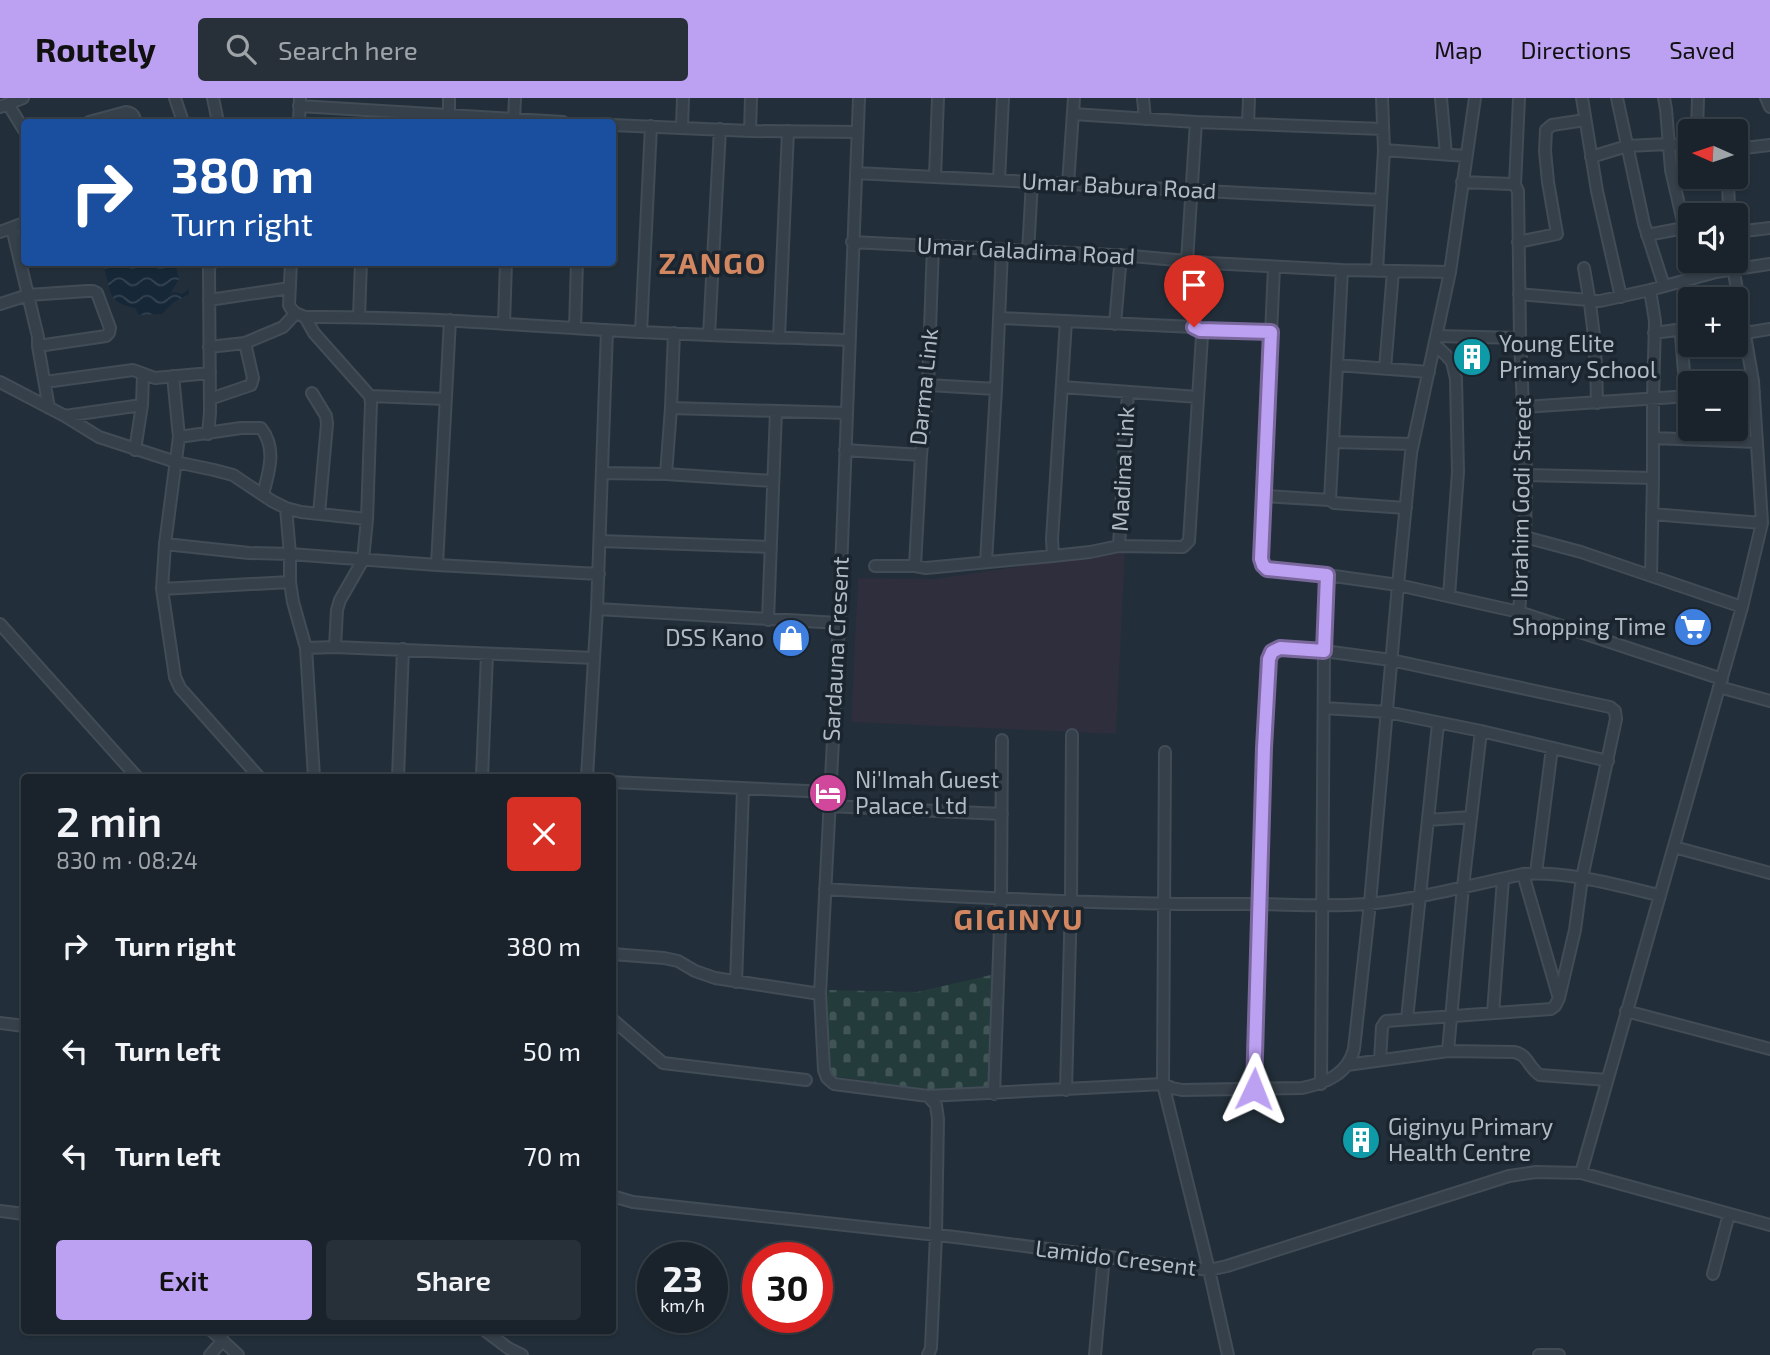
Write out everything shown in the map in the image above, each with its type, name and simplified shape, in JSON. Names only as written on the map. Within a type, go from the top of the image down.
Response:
[{"type":"street","points":[[21,126],[4,105],[23,98]]},
{"type":"street","points":[[175,98],[182,119]]},
{"type":"street","points":[[213,98],[217,119]]},
{"type":"street","points":[[449,98],[449,115]]},
{"type":"street","points":[[300,102],[367,117],[449,115],[514,119],[515,98]]},
{"type":"street","points":[[682,127],[683,98]]},
{"type":"street","points":[[750,131],[751,98]]},
{"type":"street","name":"Sardauna Cresent","points":[[859,98],[839,623],[820,994],[824,1070],[827,1078],[834,1084],[928,1096]]},
{"type":"street","points":[[936,177],[938,98]]},
{"type":"street","points":[[999,180],[1003,98]]},
{"type":"street","points":[[1068,184],[1074,98]]},
{"type":"street","points":[[1143,98],[1145,119]]},
{"type":"street","points":[[1248,124],[1249,98]]},
{"type":"street","points":[[1377,271],[1384,150],[1382,98]]},
{"type":"street","points":[[1441,98],[1446,155]]},
{"type":"street","points":[[928,1096],[1163,1084],[1182,1090],[1302,1088],[1321,1084],[1335,1076],[1352,1058],[1370,903],[1413,444],[1450,272],[1475,98]]},
{"type":"street","name":"Ibrahim Godi Street","points":[[1519,98],[1515,185],[1518,191],[1525,475],[1525,537],[1520,612]]},
{"type":"street","points":[[1582,98],[1591,157],[1621,297]]},
{"type":"street","points":[[1616,98],[1647,235],[1664,286]]},
{"type":"street","points":[[1664,98],[1671,170],[1678,203]]},
{"type":"street","points":[[1698,98],[1698,119]]},
{"type":"street","points":[[1766,98],[1770,107]]},
{"type":"street","points":[[102,119],[126,112],[131,112],[135,119]]},
{"type":"street","points":[[1073,114],[1383,129]]},
{"type":"street","points":[[1518,242],[1557,234],[1548,182],[1546,130],[1552,125],[1585,120]]},
{"type":"street","points":[[1187,261],[1196,122]]},
{"type":"street","points":[[616,125],[857,132]]},
{"type":"street","points":[[641,332],[651,126]]},
{"type":"street","points":[[709,335],[720,129]]},
{"type":"street","points":[[779,337],[788,131]]},
{"type":"street","points":[[1591,157],[1627,146],[1678,145]]},
{"type":"street","points":[[1748,148],[1770,145]]},
{"type":"street","points":[[1384,150],[1466,156]]},
{"type":"street","name":"Umar Babura Road","points":[[856,173],[1381,200]]},
{"type":"street","points":[[1028,252],[1032,182]]},
{"type":"street","points":[[1462,182],[1515,185]]},
{"type":"street","points":[[0,232],[21,224]]},
{"type":"street","points":[[12,228],[21,266]]},
{"type":"street","points":[[1748,231],[1770,228]]},
{"type":"street","points":[[1647,235],[1678,229]]},
{"type":"street","name":"Umar Galadima Road","points":[[852,242],[1121,255],[1274,267],[1450,272]]},
{"type":"street","name":"Darma Link","points":[[845,450],[921,455],[928,385],[933,246]]},
{"type":"street","points":[[986,562],[1002,250]]},
{"type":"street","points":[[1115,324],[1121,255]]},
{"type":"street","points":[[1748,265],[1770,264]]},
{"type":"street","points":[[21,266],[38,337],[49,408]]},
{"type":"street","points":[[208,434],[211,373],[209,266]]},
{"type":"street","points":[[291,266],[289,305],[370,396],[371,403],[363,560],[340,600],[335,647]]},
{"type":"street","points":[[359,317],[361,266]]},
{"type":"street","points":[[504,324],[506,266]]},
{"type":"street","points":[[575,328],[577,266]]},
{"type":"street","points":[[1274,267],[1261,559],[1267,569],[1398,585],[1520,612],[1770,701]]},
{"type":"street","points":[[1584,268],[1591,301],[1597,359],[1597,403]]},
{"type":"street","points":[[1331,500],[1342,270]]},
{"type":"street","points":[[1385,369],[1393,271]]},
{"type":"street","points":[[1519,293],[1591,301],[1621,297],[1708,273]]},
{"type":"street","points":[[209,300],[290,288]]},
{"type":"street","points":[[1650,290],[1654,308],[1651,576]]},
{"type":"street","points":[[0,304],[28,295],[93,291],[97,293],[110,328],[106,337],[38,346]]},
{"type":"street","points":[[209,347],[245,343],[283,327],[300,315],[850,340]]},
{"type":"street","points":[[1000,318],[1271,332]]},
{"type":"street","points":[[437,565],[450,320]]},
{"type":"street","points":[[1053,556],[1066,321]]},
{"type":"street","points":[[1748,333],[1770,329]]},
{"type":"street","points":[[587,774],[599,574],[607,330]]},
{"type":"street","points":[[875,566],[926,568],[1090,552],[1119,545],[1184,547],[1189,541],[1202,336],[1200,330]]},
{"type":"street","points":[[1654,333],[1679,331],[1685,371]]},
{"type":"street","points":[[666,474],[674,333]]},
{"type":"street","points":[[1436,341],[1520,338]]},
{"type":"street","points":[[1436,341],[1452,362],[1456,379],[1458,472],[1449,596]]},
{"type":"street","points":[[210,399],[253,382],[245,343]]},
{"type":"street","points":[[1581,1173],[1742,607],[1764,516],[1754,392],[1748,353]]},
{"type":"street","points":[[1337,365],[1429,372]]},
{"type":"street","points":[[45,382],[133,370],[155,378],[211,373]]},
{"type":"street","points":[[135,450],[142,405],[143,374]]},
{"type":"street","points":[[173,376],[179,437],[162,589],[176,681],[256,774]]},
{"type":"street","points":[[0,383],[65,416],[99,437],[176,462],[233,475],[286,508],[367,519]]},
{"type":"street","points":[[928,385],[996,389]]},
{"type":"street","points":[[1062,387],[1198,397]]},
{"type":"street","name":"Madina Link","points":[[1119,545],[1128,392]]},
{"type":"street","points":[[1748,392],[1754,392]]},
{"type":"street","points":[[313,393],[326,416],[327,424],[319,514]]},
{"type":"street","points":[[370,396],[446,399]]},
{"type":"street","points":[[1523,407],[1678,398]]},
{"type":"street","points":[[65,416],[142,405]]},
{"type":"street","points":[[671,408],[847,413]]},
{"type":"street","points":[[768,620],[776,411]]},
{"type":"street","points":[[179,437],[241,428],[261,428],[271,453],[270,470],[263,494]]},
{"type":"street","points":[[1653,438],[1757,442]]},
{"type":"street","points":[[1333,442],[1413,444]]},
{"type":"street","points":[[915,566],[921,455]]},
{"type":"street","points":[[602,473],[772,481]]},
{"type":"street","points":[[1525,475],[1653,478]]},
{"type":"street","points":[[1264,496],[1406,508]]},
{"type":"street","points":[[286,508],[290,582],[306,648],[314,774]]},
{"type":"street","points":[[1652,514],[1764,516]]},
{"type":"street","points":[[1525,537],[1581,552],[1742,607]]},
{"type":"street","points":[[600,541],[770,547]]},
{"type":"street","points":[[165,544],[250,553],[599,574]]},
{"type":"street","points":[[1321,1084],[1324,651],[1327,575]]},
{"type":"street","points":[[162,589],[290,582]]},
{"type":"street","points":[[597,609],[839,623]]},
{"type":"street","points":[[0,624],[134,774]]},
{"type":"street","points":[[306,648],[594,657]]},
{"type":"street","points":[[1254,1089],[1269,659],[1272,652],[1280,648],[1391,660],[1610,707],[1615,711],[1608,761],[1582,878],[1575,930],[1555,1006],[1551,1009],[1386,1021],[1383,1024],[1380,1060]]},
{"type":"street","points":[[398,774],[403,649]]},
{"type":"street","points":[[482,774],[487,654]]},
{"type":"street","points":[[1324,708],[1387,712],[1608,761]]},
{"type":"street","points":[[1408,1019],[1438,724]]},
{"type":"street","points":[[1448,1051],[1481,732]]},
{"type":"street","points":[[1066,1090],[1072,735]]},
{"type":"street","points":[[994,1094],[1002,899],[1002,740]]},
{"type":"street","points":[[1536,873],[1552,748]]},
{"type":"street","points":[[1165,752],[1163,1084],[1228,1355]]},
{"type":"street","points":[[616,782],[829,792]]},
{"type":"street","points":[[736,982],[743,789]]},
{"type":"street","points":[[829,806],[1002,814]]},
{"type":"street","points":[[1428,820],[1471,817]]},
{"type":"street","points":[[1674,847],[1770,873]]},
{"type":"street","points":[[825,889],[1002,899],[1322,906],[1420,896],[1536,873],[1582,878],[1659,895]]},
{"type":"street","points":[[1523,874],[1559,998]]},
{"type":"street","points":[[1493,1013],[1503,879]]},
{"type":"street","points":[[616,954],[664,958],[678,961],[715,978],[820,994]]},
{"type":"street","points":[[1626,1011],[1770,1049]]},
{"type":"street","points":[[616,1022],[663,1063],[806,1080]]},
{"type":"street","points":[[0,1023],[21,1026]]},
{"type":"street","points":[[1347,1065],[1448,1051],[1520,1052],[1540,1075],[1607,1080]]},
{"type":"street","points":[[928,1096],[936,1105],[939,1119],[931,1348],[928,1355]]},
{"type":"street","name":"Lamido Cresent","points":[[616,1197],[632,1202],[936,1235],[1209,1270],[1509,1177],[1536,1172],[1581,1173],[1770,1225]]},
{"type":"street","points":[[0,1211],[21,1214]]},
{"type":"street","points":[[1713,1273],[1729,1214]]},
{"type":"street","points":[[1095,1355],[1104,1256]]},
{"type":"street","points":[[216,1334],[238,1355]]},
{"type":"street","points":[[488,1334],[522,1355]]},
{"type":"street","points":[[210,1355],[223,1340]]},
{"type":"street","points":[[1539,1355],[1559,1355]]},
{"type":"shaded area","points":[[1125,551],[1116,734],[851,722],[858,578],[934,579]]},
{"type":"green space","points":[[991,975],[992,1089],[929,1090],[833,1076],[826,1034],[828,990],[917,992]]},
{"type":"water","points":[[176,266],[179,279],[170,294],[182,294],[189,289],[189,294],[174,302],[162,314],[139,315],[135,308],[120,303],[112,295],[104,268]]},
{"type":"place","name":"Young Elite Primary School","points":[[1472,357]]},
{"type":"place","name":"Shopping Time","points":[[1693,627]]},
{"type":"place","name":"DSS Kano","points":[[791,638]]},
{"type":"place","name":"Ni'Imah Guest Palace. Ltd","points":[[828,793]]},
{"type":"place","name":"Giginyu Primary Health Centre","points":[[1361,1140]]},
{"type":"district","name":"ZANGO","points":[[713,264]]},
{"type":"district","name":"GIGINYU","points":[[1019,920]]},
{"type":"route","points":[[1194,327],[1200,330],[1271,332],[1261,559],[1267,569],[1327,575],[1324,651],[1280,648],[1272,652],[1269,659],[1254,1089]]}]
